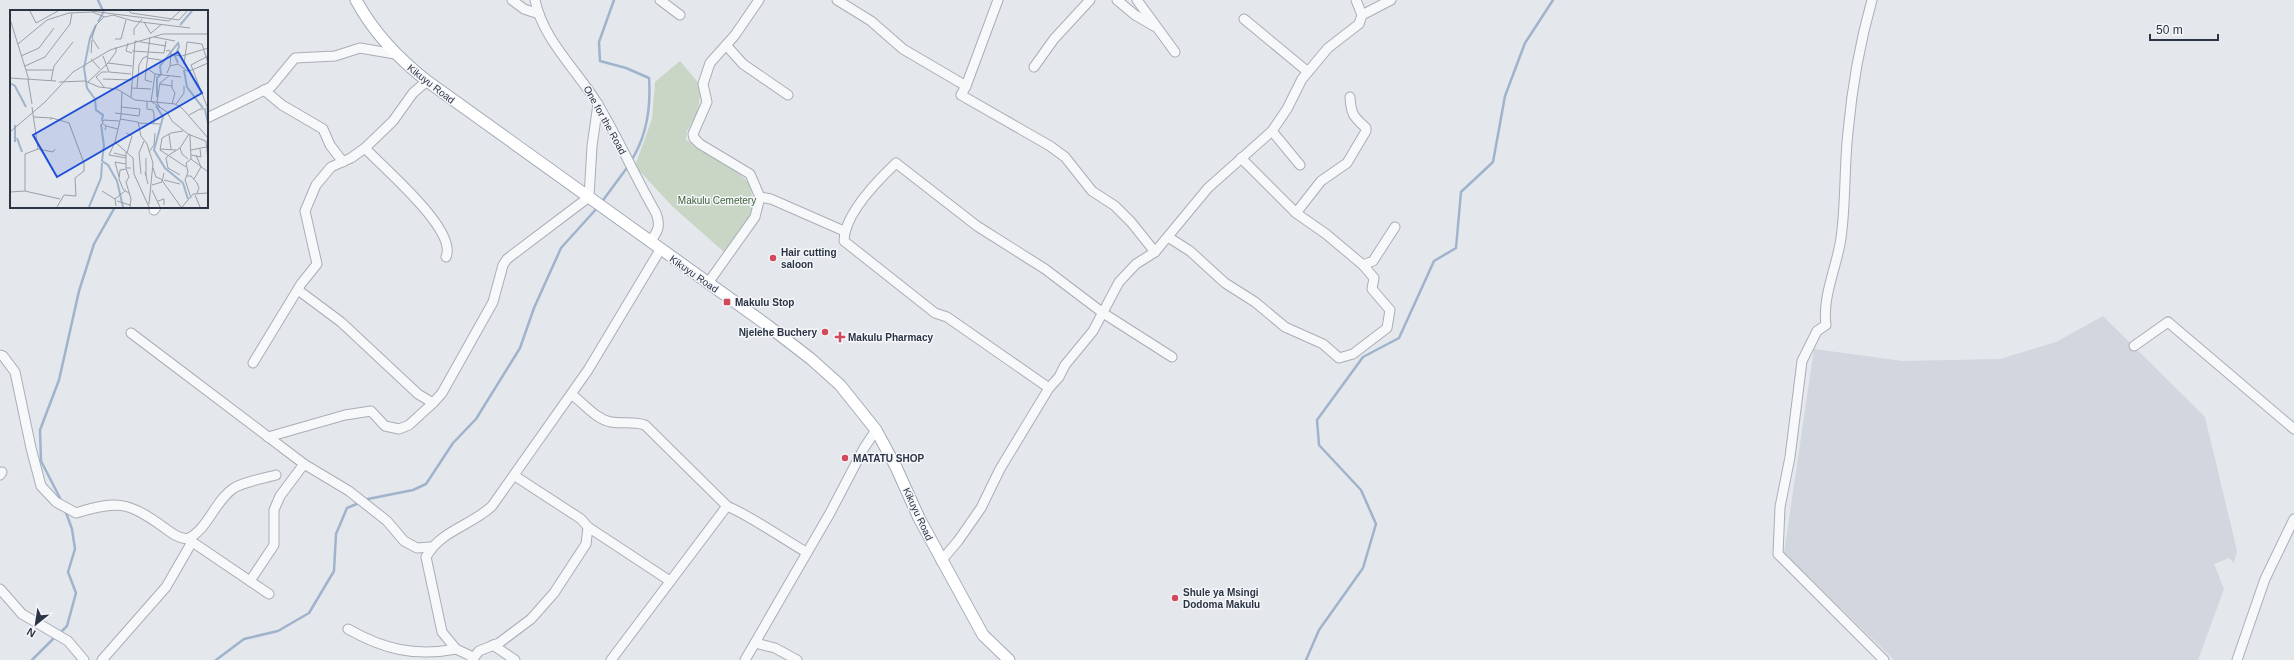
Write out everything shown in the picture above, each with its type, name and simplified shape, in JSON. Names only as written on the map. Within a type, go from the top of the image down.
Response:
[{"type":"main road","name":"Kikuyu Road","points":[[356,0],[363,13],[395,54],[427,82],[592,199],[811,359],[840,385],[876,430],[941,560],[982,635],[1009,660]]},
{"type":"street","points":[[512,0],[524,9],[539,14]]},
{"type":"street","name":"One for the Road","points":[[535,0],[539,14],[554,44],[586,85],[598,104],[660,223],[658,231],[650,242]]},
{"type":"street","points":[[660,0],[680,15]]},
{"type":"street","points":[[708,284],[755,217],[760,197],[750,174],[700,144],[693,134],[707,102],[703,84],[710,63],[726,45],[759,0]]},
{"type":"street","points":[[837,0],[871,21],[903,49],[966,86]]},
{"type":"street","points":[[998,0],[966,86],[961,95],[1050,146],[1066,157],[1092,191],[1121,212],[1156,252]]},
{"type":"street","points":[[1034,67],[1054,40],[1090,0]]},
{"type":"street","points":[[1117,0],[1135,15],[1157,28]]},
{"type":"street","points":[[1137,0],[1174,52]]},
{"type":"street","points":[[941,560],[958,541],[981,508],[1000,469],[1049,388],[1059,377],[1064,365],[1093,331],[1119,282],[1136,264],[1156,252],[1208,188],[1241,158],[1255,148],[1272,131],[1308,72],[1328,48],[1359,24],[1362,15],[1356,0]]},
{"type":"street","points":[[1362,15],[1391,0]]},
{"type":"street","points":[[1872,0],[1860,52],[1848,132],[1845,201],[1841,238],[1826,302],[1826,325],[1817,331],[1802,361],[1790,457],[1780,507],[1778,554],[1884,660]]},
{"type":"street","points":[[1244,19],[1308,72]]},
{"type":"street","points":[[726,45],[743,64],[788,95]]},
{"type":"street","points":[[208,118],[271,87],[295,58],[335,56],[360,48],[395,54]]},
{"type":"street","points":[[252,363],[298,290],[318,264],[305,211],[308,200],[316,185],[331,167],[343,162],[365,148],[393,121],[413,93],[427,82]]},
{"type":"street","points":[[264,90],[282,105],[323,129],[330,145],[343,162]]},
{"type":"street","points":[[1296,213],[1321,180],[1347,163],[1366,131],[1366,128],[1356,120],[1351,111],[1350,97]]},
{"type":"street","points":[[268,437],[345,415],[371,412],[385,426],[399,429],[409,425],[433,403],[442,393],[493,302],[503,265],[508,259],[592,199],[592,146],[598,104]]},
{"type":"street","points":[[1272,131],[1300,164]]},
{"type":"street","points":[[365,148],[433,220],[447,242],[449,251],[446,257]]},
{"type":"street","points":[[1168,237],[1190,251],[1225,283],[1255,302],[1285,327],[1323,344],[1339,358],[1353,354],[1387,328],[1390,310],[1372,289],[1374,278],[1364,265],[1326,234],[1296,213],[1241,158]]},
{"type":"street","points":[[1049,388],[947,317],[935,312],[852,249],[844,241],[844,230],[849,220],[879,179],[896,163],[977,226],[1045,269],[1103,313],[1172,357]]},
{"type":"street","points":[[760,197],[771,199],[844,230]]},
{"type":"street","points":[[1364,265],[1373,261],[1395,227]]},
{"type":"street","points":[[588,527],[586,544],[554,593],[532,619],[493,645],[479,652],[473,659],[456,649],[442,632],[426,557],[431,547],[447,533],[486,512],[515,476],[521,463],[572,395],[660,250]]},
{"type":"street","points":[[298,290],[341,322],[418,394],[433,403]]},
{"type":"street","points":[[2134,346],[2168,322],[2294,429]]},
{"type":"street","points":[[130,333],[304,464],[368,505],[387,521],[404,541],[417,548],[431,547]]},
{"type":"street","points":[[0,355],[3,356],[16,372],[31,448],[41,486],[49,496],[76,514],[110,504],[132,506],[174,534],[189,540],[269,594]]},
{"type":"street","points":[[572,395],[581,401],[593,413],[610,422],[634,422],[646,425],[727,506],[744,514],[761,526],[806,552]]},
{"type":"street","points":[[745,660],[876,430]]},
{"type":"street","points":[[250,582],[274,545],[274,510],[280,496],[304,464]]},
{"type":"street","points":[[102,660],[115,648],[166,587],[189,540],[234,488],[276,475]]},
{"type":"street","points":[[515,476],[568,510],[588,527],[670,581]]},
{"type":"street","points":[[611,660],[727,506]]},
{"type":"street","points":[[2237,660],[2265,579],[2294,519]]},
{"type":"street","points":[[0,589],[22,614],[68,641],[84,660]]},
{"type":"street","points":[[348,629],[382,646],[412,652],[425,653],[456,649]]},
{"type":"street","points":[[755,643],[775,648],[797,660]]},
{"type":"street","points":[[493,645],[515,660]]},
{"type":"shaded area","points":[[2103,316],[2205,417],[2237,551],[2234,563],[2229,558],[2214,564],[2224,589],[2198,660],[1894,660],[1784,553],[1814,349],[1903,361],[2000,359],[2056,342]]},
{"type":"green space","name":"Makulu Cemetery","points":[[680,61],[701,86],[698,113],[687,131],[686,140],[731,166],[749,183],[755,208],[739,235],[724,252],[672,206],[635,166],[652,119],[655,82]]},
{"type":"waterway","points":[[98,0],[103,10]]},
{"type":"waterway","points":[[614,0],[599,42],[600,61],[626,68],[649,78],[647,121],[641,142],[631,161]]},
{"type":"waterway","points":[[1306,660],[1319,630],[1363,568],[1376,524],[1361,490],[1319,445],[1317,420],[1363,357],[1399,338],[1434,261],[1456,248],[1461,192],[1493,162],[1505,96],[1525,43],[1553,0]]},
{"type":"waterway","points":[[601,203],[629,165]]},
{"type":"waterway","points":[[363,500],[413,490],[426,484],[453,443],[476,419],[520,348],[534,308],[561,248],[598,207]]},
{"type":"waterway","points":[[62,502],[41,461],[40,430],[59,380],[79,291],[94,244],[114,208]]},
{"type":"waterway","points":[[216,660],[244,639],[278,631],[309,613],[334,571],[336,534],[347,508],[359,503]]},
{"type":"waterway","points":[[60,633],[67,626],[76,593],[68,572],[75,549],[72,529],[65,510]]},
{"type":"waterway","points":[[32,660],[56,636]]},
{"type":"place","name":"Hair cutting saloon","points":[[773,258]]},
{"type":"place","name":"Makulu Stop","points":[[727,302]]},
{"type":"place","name":"Njelehe Buchery","points":[[825,332]]},
{"type":"place","name":"Makulu Pharmacy","points":[[840,337]]},
{"type":"place","name":"MATATU SHOP","points":[[845,458]]},
{"type":"place","name":"Shule ya Msingi Dodoma Makulu","points":[[1175,598]]}]
